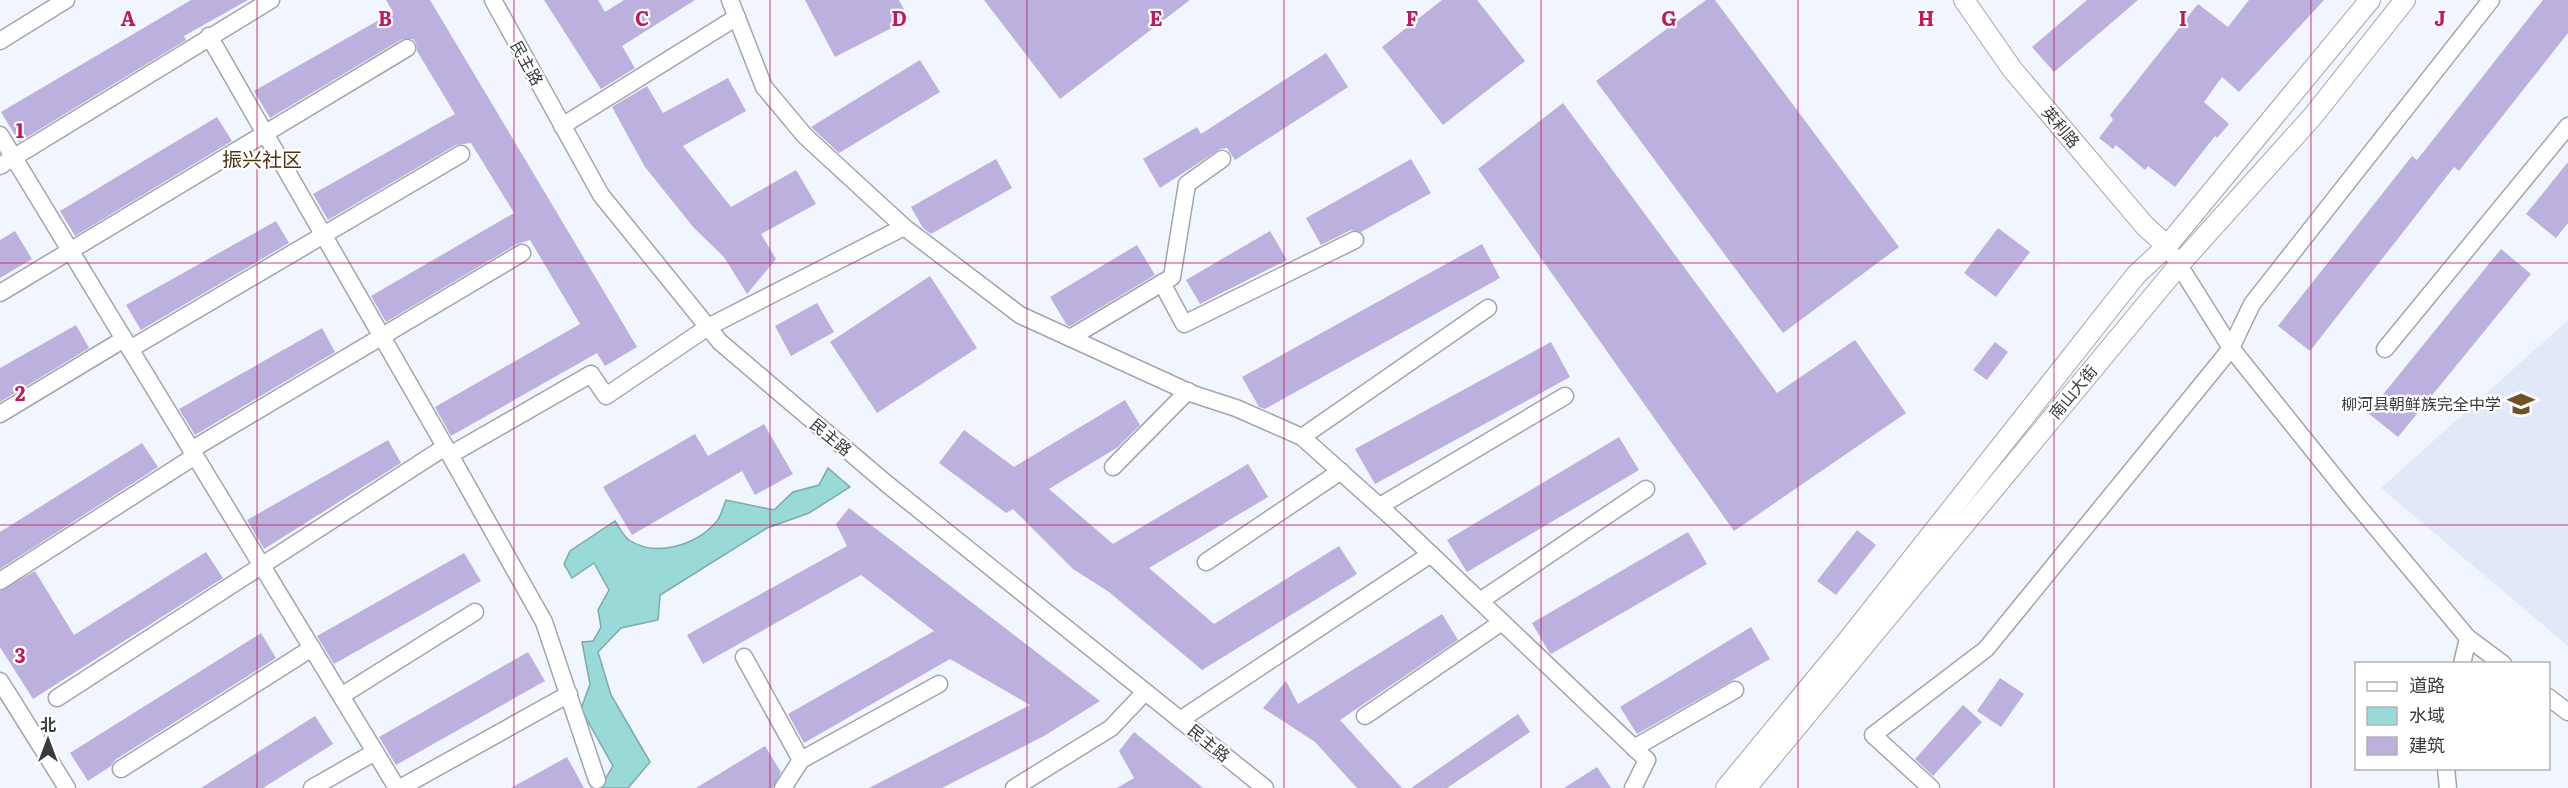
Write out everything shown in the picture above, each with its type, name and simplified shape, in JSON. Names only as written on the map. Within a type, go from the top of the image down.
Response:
[{"type":"street","points":[[0,41],[66,0]]},
{"type":"street","points":[[7,162],[271,0]]},
{"type":"street","name":"民主路","points":[[493,0],[601,195],[720,342],[887,484],[1265,788]]},
{"type":"street","points":[[730,0],[764,87],[805,136],[904,227],[1020,315],[1188,392],[1236,408],[1302,437],[1380,506],[1647,759],[1633,788]]},
{"type":"street","name":"英利路","points":[[1964,0],[2012,69],[2145,226],[2167,246]]},
{"type":"street","name":"南山大街","points":[[1726,788],[1848,640],[2136,275],[2167,246],[2370,0]]},
{"type":"street","name":"南山大街","points":[[1746,788],[2179,265],[2313,116],[2405,0]]},
{"type":"street","points":[[1931,788],[1874,735],[1986,649],[2231,348],[2252,304],[2491,0]]},
{"type":"street","points":[[562,126],[737,17]]},
{"type":"street","points":[[209,36],[544,622],[597,780]]},
{"type":"street","points":[[0,293],[407,48]]},
{"type":"street","points":[[2385,349],[2568,126]]},
{"type":"street","points":[[0,135],[7,162],[70,251],[398,788],[569,694]]},
{"type":"street","points":[[0,414],[323,235],[460,154]]},
{"type":"street","points":[[1070,338],[1172,277],[1187,184],[1222,159]]},
{"type":"street","points":[[57,698],[261,565],[448,451],[591,374],[606,396],[708,327],[904,227]]},
{"type":"street","points":[[1161,283],[1184,324],[1355,240]]},
{"type":"street","points":[[2167,246],[2231,348],[2468,638],[2502,662]]},
{"type":"street","points":[[0,581],[193,453],[522,253]]},
{"type":"street","points":[[1302,437],[1488,308]]},
{"type":"street","points":[[1113,467],[1188,392]]},
{"type":"street","points":[[1380,506],[1565,396]]},
{"type":"street","points":[[1206,562],[1341,471]]},
{"type":"street","points":[[1480,601],[1646,489]]},
{"type":"street","points":[[1180,720],[1431,554]]},
{"type":"street","points":[[341,696],[475,612]]},
{"type":"street","points":[[1365,716],[1503,622]]},
{"type":"street","points":[[2462,662],[2468,638]]},
{"type":"street","points":[[121,769],[312,648]]},
{"type":"street","points":[[744,657],[801,759]]},
{"type":"street","points":[[0,681],[67,788]]},
{"type":"street","points":[[783,788],[801,759],[939,684]]},
{"type":"street","points":[[1634,748],[1735,690]]},
{"type":"street","points":[[1014,788],[1112,728],[1145,692]]},
{"type":"street","points":[[2550,698],[2568,712]]},
{"type":"street","points":[[312,788],[375,752]]},
{"type":"street","points":[[2446,770],[2448,788]]},
{"type":"shaded area","name":"柳河县朝鲜族完全中学","points":[[2568,320],[2568,646],[2381,488]]},
{"type":"water","points":[[828,468],[850,487],[809,513],[767,528],[660,595],[658,620],[621,628],[598,652],[611,695],[650,762],[628,788],[600,788],[613,766],[581,709],[590,684],[582,642],[593,641],[601,627],[598,610],[609,590],[594,563],[572,578],[564,564],[570,551],[615,521],[629,540],[640,545],[651,548],[676,546],[699,537],[709,529],[718,519],[726,500],[774,510],[793,492],[819,485]]},
{"type":"building","points":[[191,0],[248,0],[184,36],[186,40],[19,142],[1,112]]},
{"type":"building","points":[[386,0],[430,0],[637,347],[605,366],[597,353],[451,436],[435,407],[580,324],[530,240],[517,244],[386,322],[371,296],[514,213],[471,143],[456,145],[328,220],[313,194],[455,114],[417,51],[413,39],[402,39],[270,118],[254,91],[393,12]]},
{"type":"building","points":[[544,0],[598,0],[605,12],[624,0],[695,0],[622,46],[635,68],[601,89]]},
{"type":"building","points":[[805,0],[899,0],[909,19],[835,57]]},
{"type":"building","points":[[984,0],[1190,0],[1060,99]]},
{"type":"building","points":[[1442,0],[1477,0],[1525,61],[1443,125],[1382,47]]},
{"type":"building","points":[[1706,0],[1715,0],[1899,247],[1783,333],[1596,81]]},
{"type":"building","points":[[2087,0],[2138,0],[2054,72],[2032,47]]},
{"type":"building","points":[[2249,0],[2324,0],[2239,92],[2222,77],[2204,102],[2229,124],[2217,138],[2215,136],[2175,187],[2148,166],[2145,170],[2116,145],[2113,149],[2099,138],[2113,120],[2110,115],[2198,4],[2228,27]]},
{"type":"building","points":[[2543,0],[2568,0],[2568,33],[2459,171],[2454,167],[2310,351],[2278,326],[2412,156],[2417,160]]},
{"type":"building","points":[[1326,53],[1348,87],[1235,160],[1227,148],[1220,149],[1160,188],[1143,159],[1197,127],[1201,134]]},
{"type":"building","points":[[920,60],[940,92],[839,153],[811,127]]},
{"type":"building","points":[[728,78],[746,111],[683,146],[731,207],[796,170],[816,204],[761,234],[776,259],[747,294],[724,257],[694,228],[645,167],[612,107],[647,86],[663,113]]},
{"type":"building","points":[[1563,103],[1777,393],[1855,340],[1906,413],[1734,531],[1478,169]]},
{"type":"building","points":[[217,117],[232,141],[75,236],[60,211]]},
{"type":"building","points":[[996,159],[1012,188],[931,234],[923,228],[911,207]]},
{"type":"building","points":[[1411,159],[1431,193],[1361,232],[1351,230],[1321,245],[1306,218]]},
{"type":"building","points":[[2568,162],[2568,223],[2556,238],[2526,214]]},
{"type":"building","points":[[276,221],[289,243],[141,330],[126,305]]},
{"type":"building","points":[[1998,228],[2030,252],[1996,297],[1964,273]]},
{"type":"building","points":[[15,231],[32,259],[0,278],[0,240]]},
{"type":"building","points":[[1270,231],[1287,260],[1200,304],[1186,280]]},
{"type":"building","points":[[1482,244],[1500,278],[1265,409],[1259,407],[1242,377]]},
{"type":"building","points":[[1137,245],[1155,275],[1070,326],[1067,325],[1050,297]]},
{"type":"building","points":[[2501,249],[2531,274],[2398,437],[2368,413]]},
{"type":"building","points":[[930,276],[977,348],[877,413],[830,342]]},
{"type":"building","points":[[817,303],[834,332],[791,356],[775,326]]},
{"type":"building","points":[[76,325],[89,348],[0,402],[0,368]]},
{"type":"building","points":[[322,328],[335,352],[195,435],[179,409]]},
{"type":"building","points":[[1551,342],[1570,377],[1375,484],[1355,449]]},
{"type":"building","points":[[1995,342],[2008,352],[1987,380],[1973,370]]},
{"type":"building","points":[[1125,400],[1140,425],[1118,447],[1049,489],[1113,544],[1248,464],[1268,497],[1149,568],[1214,624],[1339,546],[1357,574],[1202,670],[1109,592],[1073,569],[1013,509],[1006,513],[939,463],[964,430],[1014,467]]},
{"type":"building","points":[[764,424],[793,474],[755,495],[742,471],[632,535],[603,487],[695,434],[708,456]]},
{"type":"building","points":[[1619,437],[1639,470],[1467,572],[1447,540]]},
{"type":"building","points":[[388,440],[401,463],[264,549],[247,520]]},
{"type":"building","points":[[142,443],[158,467],[0,569],[0,532]]},
{"type":"building","points":[[849,508],[1100,701],[1044,736],[942,788],[869,788],[1030,705],[950,659],[804,743],[788,714],[934,631],[861,575],[703,664],[687,635],[847,546],[836,524]]},
{"type":"building","points":[[1857,530],[1876,545],[1836,595],[1817,581]]},
{"type":"building","points":[[1688,532],[1707,564],[1551,654],[1549,652],[1532,623]]},
{"type":"building","points":[[206,552],[223,578],[33,699],[0,647],[0,591],[35,571],[74,635]]},
{"type":"building","points":[[464,553],[481,581],[334,664],[317,636]]},
{"type":"building","points":[[1442,614],[1458,640],[1340,720],[1402,788],[1357,788],[1315,742],[1263,708],[1286,681],[1298,704]]},
{"type":"building","points":[[1751,627],[1770,659],[1637,734],[1620,707]]},
{"type":"building","points":[[261,633],[276,658],[115,760],[111,766],[88,781],[70,753]]},
{"type":"building","points":[[528,652],[545,681],[396,765],[379,737]]},
{"type":"building","points":[[2000,678],[2024,694],[2001,727],[1977,711]]},
{"type":"building","points":[[1963,705],[1982,722],[1933,776],[1915,759]]},
{"type":"building","points":[[1518,714],[1530,732],[1447,788],[1411,788]]},
{"type":"building","points":[[315,716],[333,744],[263,788],[201,788]]},
{"type":"building","points":[[1134,732],[1203,788],[1117,788],[1134,778],[1119,751]]},
{"type":"building","points":[[765,746],[781,772],[773,788],[696,788]]},
{"type":"building","points":[[567,757],[584,788],[511,788]]},
{"type":"building","points":[[1597,767],[1611,788],[1564,788]]},
{"type":"place","name":"柳河县朝鲜族完全中学","points":[[2521,404]]},
{"type":"district","name":"振兴社区","points":[[262,160]]}]
